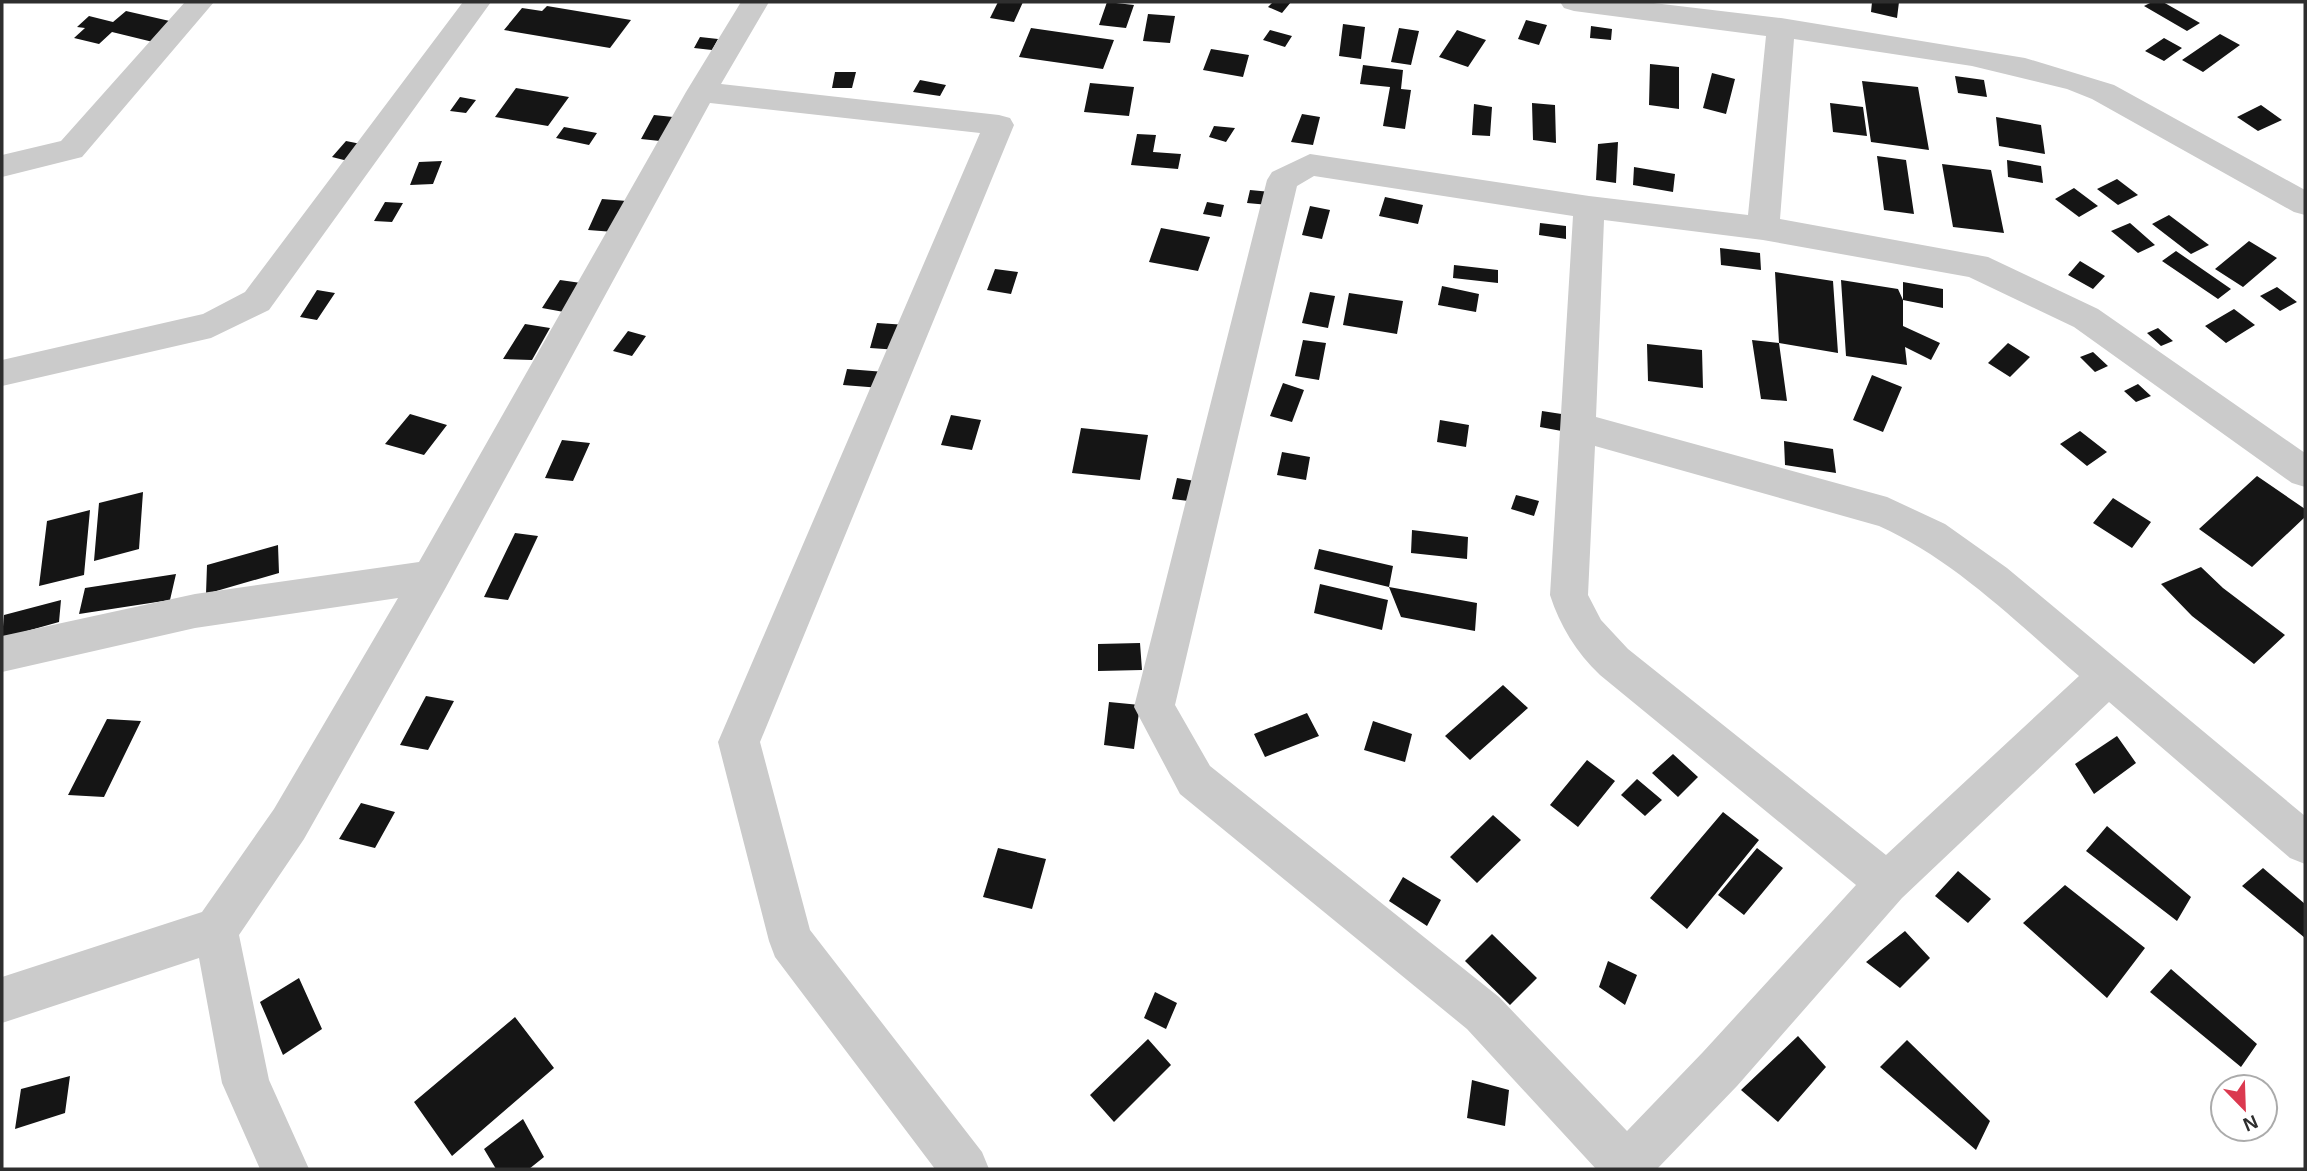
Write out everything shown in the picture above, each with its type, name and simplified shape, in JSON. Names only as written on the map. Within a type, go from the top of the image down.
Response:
[{"type":"street","points":[[2,166],[71,149],[200,2]]},
{"type":"street","points":[[2,373],[211,325],[257,301],[477,2]]},
{"type":"street","points":[[2,1000],[216,930],[289,824],[431,577],[701,92],[755,2]]},
{"type":"street","points":[[1574,2],[1781,27],[1993,60],[2072,80],[2103,92],[2305,204]]},
{"type":"street","points":[[1763,228],[1781,27]]},
{"type":"street","points":[[701,92],[999,125],[739,742],[791,941],[965,1169]]},
{"type":"street","points":[[2108,676],[1887,883],[1720,1069],[1626,1168],[1483,1013],[1195,780],[1153,707],[1283,180],[1310,165],[1589,207],[1763,228],[1976,266],[2087,318],[2305,472]]},
{"type":"street","points":[[1589,207],[1569,595],[1576,617],[1590,640],[1614,662],[1887,883]]},
{"type":"street","points":[[1579,427],[1887,513],[1919,526],[1952,548],[2108,676],[2305,843]]},
{"type":"street","points":[[2,653],[195,611],[431,577]]},
{"type":"street","points":[[216,930],[246,1083],[285,1169]]},
{"type":"building","points":[[998,2],[1023,2],[1014,22],[990,18]]},
{"type":"building","points":[[1107,2],[1134,5],[1126,28],[1099,25]]},
{"type":"building","points":[[1273,2],[1291,2],[1282,13],[1268,7]]},
{"type":"building","points":[[1872,2],[1899,2],[1897,18],[1871,12]]},
{"type":"building","points":[[2152,2],[2163,2],[2200,23],[2187,31],[2144,6]]},
{"type":"building","points":[[547,6],[631,20],[610,48],[504,30],[522,8],[542,11]]},
{"type":"building","points":[[126,11],[174,22],[153,42],[112,32],[99,44],[74,38],[85,28],[77,27],[89,16],[113,22]]},
{"type":"building","points":[[1148,14],[1175,16],[1170,43],[1143,41]]},
{"type":"building","points":[[1526,20],[1547,25],[1539,45],[1518,39]]},
{"type":"building","points":[[1343,24],[1365,27],[1361,59],[1339,56]]},
{"type":"building","points":[[1591,26],[1612,29],[1611,40],[1590,38]]},
{"type":"building","points":[[1031,28],[1114,40],[1103,69],[1019,57]]},
{"type":"building","points":[[1399,28],[1419,31],[1411,65],[1391,62]]},
{"type":"building","points":[[1270,30],[1292,36],[1285,47],[1263,40]]},
{"type":"building","points":[[1457,30],[1486,40],[1468,67],[1439,57]]},
{"type":"building","points":[[2220,34],[2240,45],[2203,72],[2182,60]]},
{"type":"building","points":[[700,37],[718,39],[712,50],[694,48]]},
{"type":"building","points":[[2164,38],[2182,48],[2164,61],[2145,51]]},
{"type":"building","points":[[1211,49],[1249,55],[1243,77],[1203,70]]},
{"type":"building","points":[[1650,64],[1679,67],[1679,109],[1649,105]]},
{"type":"building","points":[[1363,65],[1403,70],[1401,89],[1411,90],[1405,129],[1383,126],[1390,87],[1360,84]]},
{"type":"building","points":[[835,72],[856,72],[852,88],[832,88]]},
{"type":"building","points":[[1712,73],[1735,79],[1726,114],[1703,108]]},
{"type":"building","points":[[1955,76],[1984,80],[1987,97],[1958,93]]},
{"type":"building","points":[[920,80],[946,85],[940,96],[913,92]]},
{"type":"building","points":[[1862,81],[1918,87],[1929,150],[1871,142]]},
{"type":"building","points":[[1090,83],[1134,87],[1129,116],[1084,112]]},
{"type":"building","points":[[516,88],[569,97],[548,126],[495,117]]},
{"type":"building","points":[[460,97],[476,100],[466,113],[450,111]]},
{"type":"building","points":[[1532,103],[1555,105],[1556,143],[1533,140]]},
{"type":"building","points":[[1830,103],[1863,107],[1867,136],[1833,132]]},
{"type":"building","points":[[1474,104],[1492,107],[1490,136],[1472,135]]},
{"type":"building","points":[[2261,105],[2282,120],[2258,131],[2237,117]]},
{"type":"building","points":[[1302,114],[1320,117],[1313,145],[1291,142]]},
{"type":"building","points":[[654,115],[673,117],[660,141],[641,139]]},
{"type":"building","points":[[1996,117],[2041,125],[2045,154],[1999,146]]},
{"type":"building","points":[[1214,126],[1235,128],[1226,142],[1209,137]]},
{"type":"building","points":[[564,127],[597,133],[589,145],[556,138]]},
{"type":"building","points":[[1137,134],[1156,135],[1153,152],[1181,154],[1178,169],[1131,165]]},
{"type":"building","points":[[346,141],[366,145],[352,162],[332,157]]},
{"type":"building","points":[[1618,142],[1616,183],[1596,180],[1598,144]]},
{"type":"building","points":[[1877,156],[1906,160],[1914,214],[1884,210]]},
{"type":"building","points":[[2007,160],[2041,166],[2043,183],[2008,177]]},
{"type":"building","points":[[442,161],[433,184],[410,185],[419,162]]},
{"type":"building","points":[[1942,164],[1991,170],[2004,233],[1953,227]]},
{"type":"building","points":[[1634,167],[1675,174],[1673,192],[1633,185]]},
{"type":"building","points":[[2117,179],[2138,195],[2118,205],[2097,189]]},
{"type":"building","points":[[2074,188],[2098,206],[2079,217],[2055,199]]},
{"type":"building","points":[[1250,190],[1271,192],[1269,205],[1247,203]]},
{"type":"building","points":[[1385,197],[1423,205],[1418,224],[1379,216]]},
{"type":"building","points":[[602,199],[627,201],[614,232],[588,230]]},
{"type":"building","points":[[385,202],[403,203],[392,222],[374,221]]},
{"type":"building","points":[[1207,202],[1224,205],[1221,217],[1203,214]]},
{"type":"building","points":[[1310,206],[1330,210],[1322,239],[1302,235]]},
{"type":"building","points":[[2169,215],[2209,245],[2191,254],[2152,224]]},
{"type":"building","points":[[1540,223],[1566,226],[1566,239],[1539,235]]},
{"type":"building","points":[[2130,223],[2155,245],[2138,253],[2111,231]]},
{"type":"building","points":[[1161,228],[1210,237],[1198,271],[1149,262]]},
{"type":"building","points":[[2249,241],[2277,258],[2243,287],[2215,269]]},
{"type":"building","points":[[1720,248],[1760,253],[1761,270],[1721,265]]},
{"type":"building","points":[[2176,251],[2231,289],[2218,299],[2162,261]]},
{"type":"building","points":[[2080,261],[2105,276],[2093,289],[2068,275]]},
{"type":"building","points":[[1454,265],[1498,270],[1498,283],[1453,278]]},
{"type":"building","points":[[995,269],[1018,272],[1011,294],[987,290]]},
{"type":"building","points":[[1775,272],[1833,281],[1838,353],[1779,343]]},
{"type":"building","points":[[560,280],[581,283],[564,312],[542,308]]},
{"type":"building","points":[[1841,280],[1898,289],[1903,300],[1903,326],[1940,343],[1931,360],[1905,347],[1907,365],[1846,356]]},
{"type":"building","points":[[1903,282],[1943,289],[1943,308],[1903,300]]},
{"type":"building","points":[[1442,286],[1479,294],[1476,312],[1438,305]]},
{"type":"building","points":[[2277,287],[2297,302],[2280,311],[2260,296]]},
{"type":"building","points":[[317,290],[335,293],[317,320],[300,317]]},
{"type":"building","points":[[1310,292],[1335,296],[1328,328],[1302,323]]},
{"type":"building","points":[[1349,293],[1403,301],[1397,334],[1343,325]]},
{"type":"building","points":[[2234,309],[2255,325],[2226,343],[2205,326]]},
{"type":"building","points":[[877,323],[907,325],[899,350],[870,348]]},
{"type":"building","points":[[525,324],[550,328],[532,360],[503,359]]},
{"type":"building","points":[[2158,328],[2173,341],[2161,346],[2147,333]]},
{"type":"building","points":[[628,331],[646,336],[632,356],[613,351]]},
{"type":"building","points":[[1303,340],[1326,343],[1319,380],[1295,376]]},
{"type":"building","points":[[1752,340],[1779,343],[1787,401],[1761,399]]},
{"type":"building","points":[[2008,343],[2030,357],[2010,377],[1988,363]]},
{"type":"building","points":[[1647,344],[1702,350],[1703,388],[1648,381]]},
{"type":"building","points":[[2093,352],[2108,366],[2095,372],[2080,357]]},
{"type":"building","points":[[847,369],[885,372],[881,388],[843,385]]},
{"type":"building","points":[[1872,375],[1902,387],[1883,432],[1853,420]]},
{"type":"building","points":[[1283,383],[1304,390],[1292,422],[1270,416]]},
{"type":"building","points":[[2138,384],[2151,396],[2136,402],[2124,391]]},
{"type":"building","points":[[1542,411],[1568,415],[1567,432],[1540,427]]},
{"type":"building","points":[[410,414],[447,425],[424,455],[385,444]]},
{"type":"building","points":[[951,415],[981,420],[972,450],[941,445]]},
{"type":"building","points":[[1440,420],[1469,425],[1466,447],[1437,442]]},
{"type":"building","points":[[1081,428],[1148,435],[1140,480],[1072,473]]},
{"type":"building","points":[[2080,431],[2107,452],[2087,466],[2060,444]]},
{"type":"building","points":[[562,440],[590,443],[573,481],[545,478]]},
{"type":"building","points":[[1784,441],[1833,449],[1836,473],[1785,465]]},
{"type":"building","points":[[1282,452],[1310,457],[1306,480],[1277,475]]},
{"type":"building","points":[[2257,476],[2305,509],[2305,517],[2252,567],[2199,529]]},
{"type":"building","points":[[1177,478],[1201,482],[1197,502],[1172,499]]},
{"type":"building","points":[[143,492],[139,549],[94,561],[99,503]]},
{"type":"building","points":[[1516,495],[1539,501],[1534,516],[1511,509]]},
{"type":"building","points":[[2113,498],[2151,522],[2132,548],[2093,523]]},
{"type":"building","points":[[90,510],[84,575],[39,586],[47,521]]},
{"type":"building","points":[[1412,530],[1468,537],[1467,559],[1411,553]]},
{"type":"building","points":[[515,533],[538,536],[508,600],[484,597]]},
{"type":"building","points":[[278,545],[279,573],[206,594],[207,565]]},
{"type":"building","points":[[1319,549],[1393,566],[1389,587],[1314,569]]},
{"type":"building","points":[[2201,567],[2223,588],[2285,635],[2254,664],[2192,616],[2161,584]]},
{"type":"building","points":[[176,574],[170,600],[79,614],[85,588]]},
{"type":"building","points":[[1320,584],[1388,600],[1382,630],[1314,613]]},
{"type":"building","points":[[1389,587],[1477,603],[1475,631],[1401,617]]},
{"type":"building","points":[[61,600],[59,622],[2,638],[4,615]]},
{"type":"building","points":[[1140,643],[1142,670],[1098,671],[1098,644]]},
{"type":"building","points":[[1503,685],[1528,708],[1470,760],[1445,736]]},
{"type":"building","points":[[426,696],[454,701],[428,750],[400,745]]},
{"type":"building","points":[[1109,702],[1140,705],[1134,749],[1104,745]]},
{"type":"building","points":[[1307,713],[1319,736],[1265,757],[1254,734]]},
{"type":"building","points":[[107,719],[141,721],[104,797],[68,795]]},
{"type":"building","points":[[1373,721],[1412,734],[1405,762],[1364,750]]},
{"type":"building","points":[[2117,736],[2136,763],[2094,794],[2075,764]]},
{"type":"building","points":[[1673,754],[1698,777],[1678,797],[1652,773]]},
{"type":"building","points":[[1587,760],[1615,781],[1578,827],[1550,805]]},
{"type":"building","points":[[1637,779],[1662,800],[1645,816],[1621,795]]},
{"type":"building","points":[[361,803],[395,812],[375,848],[339,839]]},
{"type":"building","points":[[1723,812],[1759,840],[1687,929],[1650,898]]},
{"type":"building","points":[[1493,815],[1521,840],[1477,883],[1450,857]]},
{"type":"building","points":[[2107,826],[2191,897],[2177,921],[2086,851]]},
{"type":"building","points":[[998,848],[1046,859],[1032,909],[983,897]]},
{"type":"building","points":[[1757,848],[1783,868],[1744,915],[1718,895]]},
{"type":"building","points":[[2263,868],[2305,904],[2305,938],[2242,886]]},
{"type":"building","points":[[1958,871],[1991,899],[1968,923],[1935,896]]},
{"type":"building","points":[[1403,877],[1441,900],[1427,926],[1389,901]]},
{"type":"building","points":[[2065,885],[2145,948],[2107,998],[2023,923]]},
{"type":"building","points":[[1905,931],[1930,958],[1900,988],[1866,962]]},
{"type":"building","points":[[1492,934],[1537,978],[1510,1005],[1465,961]]},
{"type":"building","points":[[1608,961],[1637,975],[1625,1005],[1599,987]]},
{"type":"building","points":[[2171,969],[2257,1044],[2241,1067],[2150,992]]},
{"type":"building","points":[[299,978],[322,1029],[283,1055],[260,1002]]},
{"type":"building","points":[[1155,992],[1177,1003],[1166,1029],[1144,1018]]},
{"type":"building","points":[[515,1017],[554,1068],[452,1156],[414,1102]]},
{"type":"building","points":[[1798,1036],[1826,1067],[1778,1122],[1741,1090]]},
{"type":"building","points":[[1148,1039],[1171,1065],[1114,1122],[1090,1095]]},
{"type":"building","points":[[1907,1040],[1990,1121],[1976,1150],[1880,1067]]},
{"type":"building","points":[[70,1076],[65,1113],[15,1129],[21,1089]]},
{"type":"building","points":[[1472,1080],[1509,1090],[1505,1126],[1467,1118]]},
{"type":"building","points":[[523,1119],[544,1157],[529,1169],[496,1169],[484,1149]]}]
